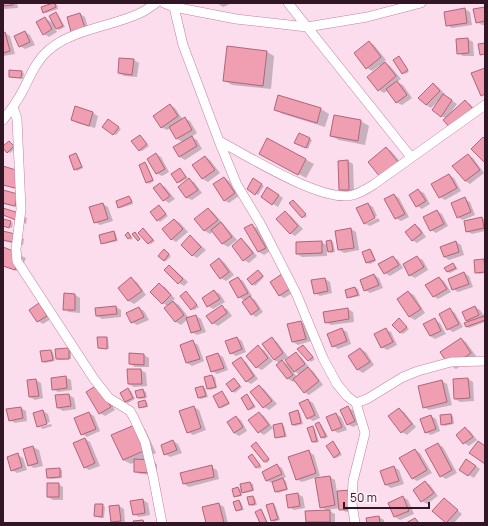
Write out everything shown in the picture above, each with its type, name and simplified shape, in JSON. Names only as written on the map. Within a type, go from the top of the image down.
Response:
[{"type":"street","points":[[3,120],[22,92],[30,75],[50,48],[65,39],[83,32],[139,14],[156,3]]},
{"type":"street","points":[[164,3],[174,7],[236,19],[308,27],[367,17],[422,3]]},
{"type":"street","points":[[288,3],[411,157]]},
{"type":"street","points":[[174,7],[183,45],[237,185],[260,223],[296,292],[323,358],[337,384],[347,396],[356,403],[365,433],[353,481],[352,504],[355,523]]},
{"type":"street","points":[[219,141],[289,178],[320,192],[338,196],[356,195],[373,185],[485,105]]},
{"type":"street","points":[[13,107],[17,119],[21,209],[16,249],[17,260],[94,379],[109,398],[130,411],[134,418],[145,442],[154,476],[162,523]]},
{"type":"street","points":[[356,403],[378,393],[403,377],[429,367],[451,362],[485,361]]},
{"type":"building","points":[[3,3],[13,3],[13,5],[3,6]]},
{"type":"building","points":[[55,3],[56,7],[43,13],[41,7]]},
{"type":"building","points":[[485,7],[485,21],[476,23],[473,9]]},
{"type":"building","points":[[465,8],[467,23],[446,26],[444,12]]},
{"type":"building","points":[[56,12],[63,26],[56,29],[49,16]]},
{"type":"building","points":[[80,13],[85,28],[71,32],[67,17]]},
{"type":"building","points":[[45,17],[52,29],[43,35],[36,22]]},
{"type":"building","points":[[25,31],[30,42],[19,47],[14,36]]},
{"type":"building","points":[[5,32],[10,51],[3,53],[3,33]]},
{"type":"building","points":[[468,38],[469,53],[457,54],[456,39]]},
{"type":"building","points":[[369,41],[381,57],[366,69],[354,53]]},
{"type":"building","points":[[485,43],[485,54],[480,55],[478,44]]},
{"type":"building","points":[[227,46],[267,51],[263,86],[223,81]]},
{"type":"building","points":[[399,56],[408,70],[402,74],[393,60]]},
{"type":"building","points":[[119,58],[134,59],[132,75],[118,73]]},
{"type":"building","points":[[385,62],[396,76],[378,91],[367,77]]},
{"type":"building","points":[[485,68],[485,94],[481,96],[471,73]]},
{"type":"building","points":[[9,70],[22,71],[21,78],[9,77]]},
{"type":"building","points":[[397,81],[407,95],[396,103],[386,89]]},
{"type":"building","points":[[433,83],[440,91],[426,105],[418,98]]},
{"type":"building","points":[[443,94],[452,100],[441,117],[432,110]]},
{"type":"building","points":[[278,95],[321,108],[317,123],[274,110]]},
{"type":"building","points":[[465,100],[473,109],[451,129],[443,120]]},
{"type":"building","points":[[170,104],[178,116],[161,128],[153,116]]},
{"type":"building","points":[[75,106],[93,112],[89,126],[71,120]]},
{"type":"building","points":[[334,115],[361,120],[358,141],[330,136]]},
{"type":"building","points":[[185,117],[192,130],[176,139],[169,127]]},
{"type":"building","points":[[108,119],[119,127],[113,135],[102,127]]},
{"type":"building","points":[[299,133],[310,138],[306,148],[294,143]]},
{"type":"building","points":[[140,135],[147,144],[139,151],[131,141]]},
{"type":"building","points":[[192,136],[197,146],[179,157],[173,147]]},
{"type":"building","points":[[483,137],[485,139],[485,163],[471,149]]},
{"type":"building","points":[[267,138],[306,159],[298,175],[259,154]]},
{"type":"building","points":[[9,141],[14,146],[7,153],[3,146]]},
{"type":"building","points":[[386,147],[398,162],[380,177],[368,162]]},
{"type":"building","points":[[76,153],[82,167],[74,170],[69,156]]},
{"type":"building","points":[[156,153],[165,169],[156,174],[147,159]]},
{"type":"building","points":[[468,154],[480,170],[465,181],[452,166]]},
{"type":"building","points":[[205,156],[215,170],[202,179],[192,165]]},
{"type":"building","points":[[348,160],[349,190],[339,190],[338,161]]},
{"type":"building","points":[[145,162],[153,180],[146,183],[139,165]]},
{"type":"building","points":[[3,166],[19,171],[15,188],[3,185]]},
{"type":"building","points":[[180,168],[186,177],[177,183],[171,174]]},
{"type":"building","points":[[449,174],[457,188],[439,198],[431,184]]},
{"type":"building","points":[[224,177],[235,193],[224,201],[213,184]]},
{"type":"building","points":[[189,178],[198,190],[186,198],[178,187]]},
{"type":"building","points":[[253,178],[262,184],[255,195],[247,189]]},
{"type":"building","points":[[160,183],[170,196],[163,201],[153,188]]},
{"type":"building","points":[[267,187],[279,195],[272,205],[261,197]]},
{"type":"building","points":[[418,189],[426,201],[416,207],[409,195]]},
{"type":"building","points":[[3,190],[18,194],[15,206],[3,203]]},
{"type":"building","points":[[394,194],[405,214],[395,219],[384,199]]},
{"type":"building","points":[[129,196],[132,202],[118,208],[116,201]]},
{"type":"building","points":[[465,197],[471,212],[457,218],[451,203]]},
{"type":"building","points":[[293,200],[306,214],[302,218],[289,203]]},
{"type":"building","points":[[103,203],[108,219],[94,223],[89,207]]},
{"type":"building","points":[[368,203],[375,218],[364,224],[356,208]]},
{"type":"building","points":[[159,205],[166,214],[157,221],[150,212]]},
{"type":"building","points":[[3,208],[22,214],[21,222],[3,215]]},
{"type":"building","points":[[208,208],[218,220],[204,231],[194,219]]},
{"type":"building","points":[[437,210],[444,224],[430,231],[423,217]]},
{"type":"building","points":[[285,211],[298,226],[290,234],[276,219]]},
{"type":"building","points":[[482,217],[484,228],[466,232],[464,221]]},
{"type":"building","points":[[3,219],[11,221],[9,228],[3,226]]},
{"type":"building","points":[[174,219],[183,229],[171,240],[162,229]]},
{"type":"building","points":[[221,222],[232,237],[222,244],[211,230]]},
{"type":"building","points":[[252,224],[266,248],[258,252],[244,228]]},
{"type":"building","points":[[415,224],[422,233],[412,241],[405,232]]},
{"type":"building","points":[[143,228],[153,240],[148,244],[138,233]]},
{"type":"building","points":[[351,228],[354,248],[338,250],[335,231]]},
{"type":"building","points":[[3,231],[19,235],[17,243],[3,240]]},
{"type":"building","points":[[114,231],[116,240],[101,244],[99,235]]},
{"type":"building","points":[[128,232],[131,237],[128,239],[125,235]]},
{"type":"building","points":[[135,232],[140,239],[138,241],[132,234]]},
{"type":"building","points":[[190,235],[201,247],[192,256],[181,245]]},
{"type":"building","points":[[241,238],[253,253],[243,261],[232,246]]},
{"type":"building","points":[[331,240],[333,251],[328,252],[326,241]]},
{"type":"building","points":[[322,241],[322,253],[296,254],[296,242]]},
{"type":"building","points":[[456,241],[459,252],[444,257],[440,247]]},
{"type":"building","points":[[3,247],[21,254],[15,270],[3,266]]},
{"type":"building","points":[[164,249],[169,254],[164,261],[158,256]]},
{"type":"building","points":[[370,249],[375,260],[366,263],[362,252]]},
{"type":"building","points":[[393,256],[399,265],[384,274],[378,264]]},
{"type":"building","points":[[417,256],[424,267],[409,276],[403,264]]},
{"type":"building","points":[[219,258],[229,272],[220,279],[210,265]]},
{"type":"building","points":[[484,259],[485,272],[475,273],[474,260]]},
{"type":"building","points":[[453,263],[456,268],[447,272],[444,268]]},
{"type":"building","points":[[169,265],[183,279],[178,284],[164,270]]},
{"type":"building","points":[[258,270],[263,276],[252,285],[247,279]]},
{"type":"building","points":[[464,272],[469,284],[452,290],[448,279]]},
{"type":"building","points":[[282,274],[291,288],[279,296],[270,282]]},
{"type":"building","points":[[374,274],[379,285],[364,291],[360,280]]},
{"type":"building","points":[[131,277],[142,291],[128,301],[118,288]]},
{"type":"building","points":[[238,277],[248,293],[238,298],[229,282]]},
{"type":"building","points":[[439,277],[447,289],[433,297],[425,285]]},
{"type":"building","points":[[325,278],[328,291],[314,294],[311,280]]},
{"type":"building","points":[[159,283],[171,295],[162,304],[150,292]]},
{"type":"building","points":[[355,287],[358,295],[347,298],[345,290]]},
{"type":"building","points":[[214,290],[220,299],[207,307],[202,298]]},
{"type":"building","points":[[186,291],[197,305],[191,310],[180,296]]},
{"type":"building","points":[[408,291],[421,309],[409,317],[397,299]]},
{"type":"building","points":[[64,293],[75,294],[75,310],[63,310]]},
{"type":"building","points":[[250,296],[259,309],[251,315],[242,302]]},
{"type":"building","points":[[173,301],[184,315],[175,322],[164,308]]},
{"type":"building","points":[[39,303],[47,316],[37,322],[29,310]]},
{"type":"building","points":[[222,305],[227,313],[212,324],[206,316]]},
{"type":"building","points":[[116,306],[117,314],[96,316],[95,308]]},
{"type":"building","points":[[475,306],[479,315],[466,321],[462,312]]},
{"type":"building","points":[[139,307],[144,317],[131,323],[126,313]]},
{"type":"building","points":[[348,308],[349,319],[325,323],[323,312]]},
{"type":"building","points":[[450,308],[459,324],[447,330],[439,314]]},
{"type":"building","points":[[196,315],[201,330],[191,333],[186,318]]},
{"type":"building","points":[[484,316],[485,320],[466,327],[464,323]]},
{"type":"building","points":[[399,318],[407,327],[400,333],[392,325]]},
{"type":"building","points":[[435,318],[441,331],[430,336],[423,324]]},
{"type":"building","points":[[301,321],[306,339],[292,342],[287,324]]},
{"type":"building","points":[[342,328],[347,341],[332,347],[327,334]]},
{"type":"building","points":[[386,328],[393,342],[381,348],[374,334]]},
{"type":"building","points":[[97,337],[107,337],[107,349],[98,348]]},
{"type":"building","points":[[237,337],[242,349],[230,354],[225,341]]},
{"type":"building","points":[[272,337],[283,353],[274,360],[262,344]]},
{"type":"building","points":[[461,338],[471,353],[450,367],[440,352]]},
{"type":"building","points":[[193,340],[200,359],[186,363],[180,345]]},
{"type":"building","points":[[258,345],[268,358],[256,368],[246,356]]},
{"type":"building","points":[[303,345],[313,357],[308,361],[297,349]]},
{"type":"building","points":[[69,348],[69,359],[56,359],[55,349]]},
{"type":"building","points":[[360,348],[370,362],[357,370],[348,356]]},
{"type":"building","points":[[51,350],[53,360],[42,362],[40,351]]},
{"type":"building","points":[[296,352],[305,364],[294,372],[285,360]]},
{"type":"building","points":[[129,353],[144,354],[144,365],[129,364]]},
{"type":"building","points":[[218,353],[224,368],[211,372],[206,357]]},
{"type":"building","points":[[241,357],[254,376],[246,382],[232,363]]},
{"type":"building","points":[[282,360],[293,375],[287,379],[276,365]]},
{"type":"building","points":[[308,367],[319,381],[304,393],[293,379]]},
{"type":"building","points":[[127,369],[141,369],[142,384],[128,384]]},
{"type":"building","points":[[212,375],[216,387],[207,389],[204,377]]},
{"type":"building","points":[[66,376],[67,388],[52,390],[51,378]]},
{"type":"building","points":[[234,378],[240,386],[232,392],[226,384]]},
{"type":"building","points":[[468,378],[470,398],[454,399],[453,379]]},
{"type":"building","points":[[36,379],[39,396],[29,397],[27,380]]},
{"type":"building","points":[[442,380],[447,402],[423,408],[418,386]]},
{"type":"building","points":[[97,385],[111,407],[99,414],[86,392]]},
{"type":"building","points":[[259,385],[272,401],[263,408],[250,392]]},
{"type":"building","points":[[203,386],[206,396],[198,398],[195,388]]},
{"type":"building","points":[[128,388],[133,398],[125,402],[120,393]]},
{"type":"building","points":[[143,389],[145,397],[137,398],[135,391]]},
{"type":"building","points":[[222,391],[229,403],[219,408],[213,396]]},
{"type":"building","points":[[69,394],[71,406],[57,408],[55,395]]},
{"type":"building","points":[[247,394],[254,406],[248,410],[241,398]]},
{"type":"building","points":[[308,399],[315,415],[307,419],[299,403]]},
{"type":"building","points":[[145,400],[147,406],[139,408],[138,402]]},
{"type":"building","points":[[194,406],[201,428],[187,433],[179,411]]},
{"type":"building","points":[[348,406],[355,421],[347,425],[340,410]]},
{"type":"building","points":[[21,407],[23,418],[9,421],[6,409]]},
{"type":"building","points":[[399,408],[412,424],[401,433],[388,416]]},
{"type":"building","points":[[43,410],[47,424],[37,427],[33,413]]},
{"type":"building","points":[[298,410],[301,423],[292,425],[289,413]]},
{"type":"building","points":[[89,412],[96,429],[81,435],[74,418]]},
{"type":"building","points":[[259,412],[269,425],[258,433],[248,420]]},
{"type":"building","points":[[336,413],[342,427],[332,431],[326,417]]},
{"type":"building","points":[[451,414],[452,423],[441,425],[440,415]]},
{"type":"building","points":[[431,415],[436,429],[425,433],[420,419]]},
{"type":"building","points":[[236,416],[243,427],[234,433],[227,422]]},
{"type":"building","points":[[319,422],[326,436],[321,438],[315,424]]},
{"type":"building","points":[[282,423],[285,436],[275,438],[273,425]]},
{"type":"building","points":[[137,424],[148,449],[123,460],[111,435]]},
{"type":"building","points":[[313,426],[317,441],[312,442],[307,428]]},
{"type":"building","points":[[465,427],[473,437],[463,444],[456,435]]},
{"type":"building","points":[[85,438],[95,463],[84,468],[73,443]]},
{"type":"building","points":[[173,440],[177,450],[164,455],[161,445]]},
{"type":"building","points":[[333,441],[340,453],[334,458],[326,446]]},
{"type":"building","points":[[478,441],[485,446],[485,464],[469,453]]},
{"type":"building","points":[[256,442],[269,459],[264,462],[251,446]]},
{"type":"building","points":[[438,443],[452,470],[440,477],[425,450]]},
{"type":"building","points":[[33,446],[38,463],[28,466],[23,449]]},
{"type":"building","points":[[415,449],[427,470],[412,479],[399,458]]},
{"type":"building","points":[[309,450],[316,473],[296,480],[288,457]]},
{"type":"building","points":[[18,453],[22,467],[11,471],[7,457]]},
{"type":"building","points":[[252,454],[260,465],[256,468],[248,457]]},
{"type":"building","points":[[134,459],[152,460],[152,473],[134,472]]},
{"type":"building","points":[[466,459],[476,466],[468,476],[459,470]]},
{"type":"building","points":[[277,464],[282,474],[266,481],[262,472]]},
{"type":"building","points":[[212,465],[214,477],[183,484],[180,473]]},
{"type":"building","points":[[394,466],[399,481],[385,485],[380,471]]},
{"type":"building","points":[[60,468],[60,477],[47,478],[46,469]]},
{"type":"building","points":[[330,476],[335,505],[320,508],[315,478]]},
{"type":"building","points":[[283,478],[287,489],[275,492],[272,482]]},
{"type":"building","points":[[425,481],[434,493],[421,502],[413,490]]},
{"type":"building","points":[[250,482],[253,490],[242,493],[240,484]]},
{"type":"building","points":[[47,483],[59,483],[59,497],[47,497]]},
{"type":"building","points":[[238,487],[241,495],[234,497],[232,489]]},
{"type":"building","points":[[351,490],[353,509],[339,510],[337,491]]},
{"type":"building","points":[[298,493],[300,506],[288,508],[286,495]]},
{"type":"building","points":[[253,496],[255,504],[249,505],[247,497]]},
{"type":"building","points":[[403,496],[409,511],[394,517],[388,503]]},
{"type":"building","points":[[444,498],[458,510],[446,523],[432,511]]},
{"type":"building","points":[[143,499],[145,513],[133,515],[130,501]]},
{"type":"building","points":[[239,500],[242,509],[236,511],[233,502]]},
{"type":"building","points":[[219,503],[224,523],[206,523],[202,507]]},
{"type":"building","points":[[273,503],[278,519],[271,521],[266,505]]},
{"type":"building","points":[[95,504],[103,504],[102,517],[94,516]]},
{"type":"building","points":[[119,505],[121,521],[111,522],[109,506]]},
{"type":"building","points":[[261,509],[267,523],[260,523],[255,512]]},
{"type":"building","points":[[330,510],[330,522],[306,522],[305,511]]},
{"type":"building","points":[[379,516],[380,523],[367,523],[366,518]]},
{"type":"building","points":[[415,518],[419,523],[406,523]]},
{"type":"building","points":[[143,520],[144,523],[134,523],[133,521]]}]
